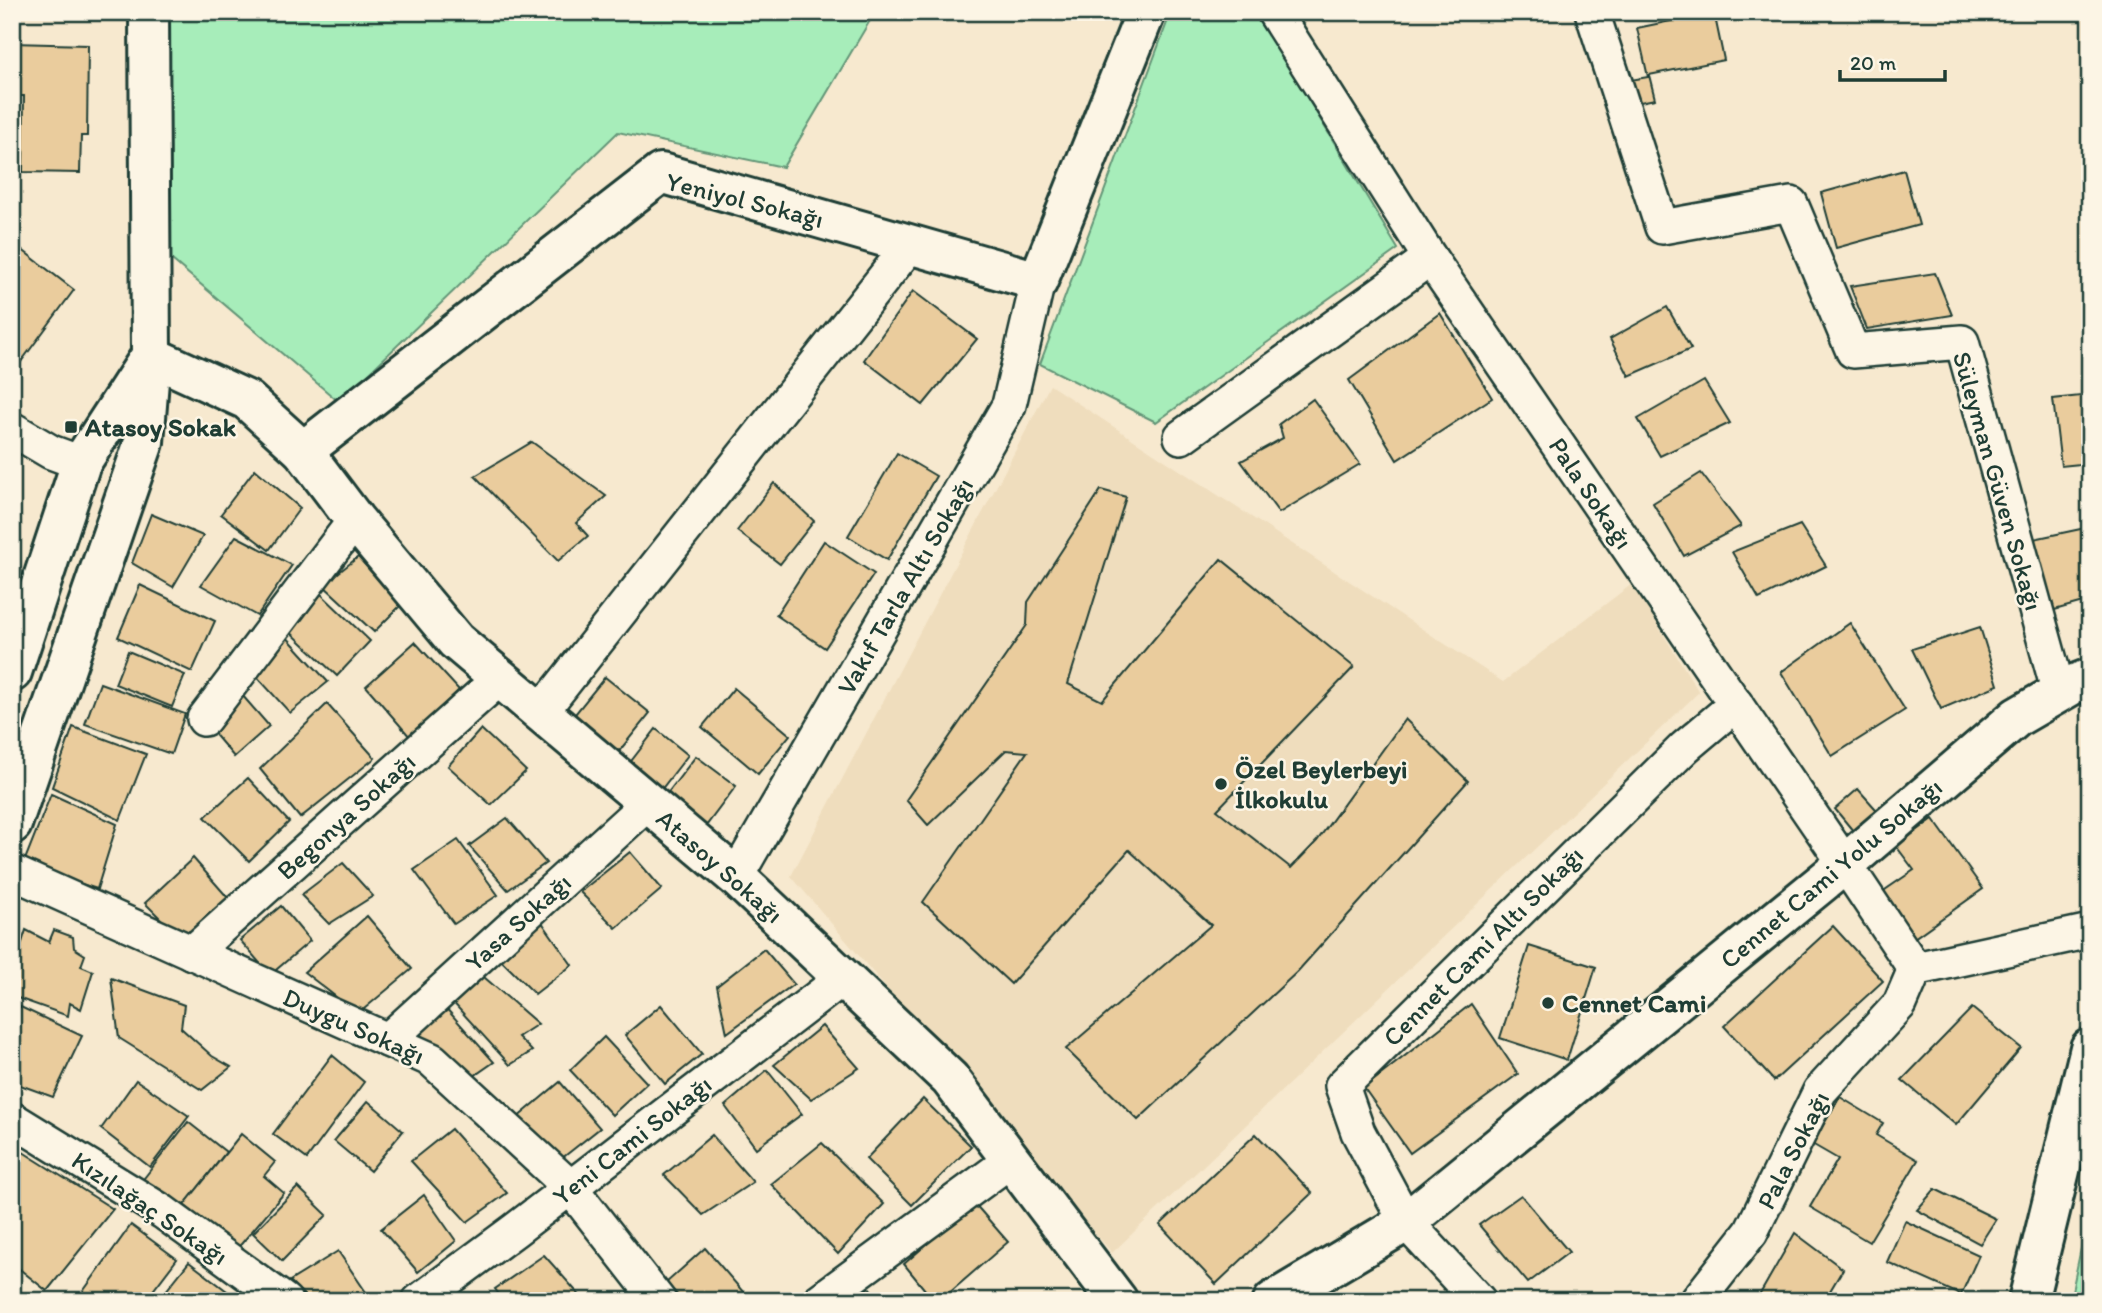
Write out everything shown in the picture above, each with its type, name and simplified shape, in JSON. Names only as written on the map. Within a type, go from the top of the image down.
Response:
[{"type":"street","points":[[12,824],[144,442],[151,356],[149,12]]},
{"type":"street","points":[[1038,281],[1146,12]]},
{"type":"street","name":"Pala Sokağı","points":[[1274,12],[1430,258],[1915,969],[1900,1004],[1820,1091],[1751,1232],[1697,1301]]},
{"type":"street","name":"Süleyman Güven Sokağı","points":[[1592,12],[1662,227],[1791,204],[1853,351],[1962,342],[2074,685]]},
{"type":"street","name":"Yeniyol Sokağı","points":[[303,451],[661,173],[1038,281]]},
{"type":"street","points":[[541,712],[910,245]]},
{"type":"street","points":[[1181,437],[1430,258]]},
{"type":"street","name":"Vakıf Tarla Altı Sokağı","points":[[736,877],[1009,405],[1038,281]]},
{"type":"street","points":[[151,356],[247,400],[303,451]]},
{"type":"street","points":[[12,672],[81,463],[151,356]]},
{"type":"street","points":[[12,429],[51,452],[81,463]]},
{"type":"street","name":"Atasoy Sokağı","points":[[303,451],[355,520],[456,641],[736,877],[950,1079],[1118,1301]]},
{"type":"street","points":[[204,719],[355,520]]},
{"type":"street","name":"Begonya Sokağı","points":[[192,953],[500,678]]},
{"type":"street","name":"Cennet Cami Yolu Sokağı","points":[[1273,1301],[1406,1222],[1845,864],[2017,717],[2074,685]]},
{"type":"street","name":"Cennet Cami Altı Sokağı","points":[[1406,1222],[1358,1132],[1342,1086],[1685,747],[1735,705]]},
{"type":"street","name":"Yasa Sokağı","points":[[387,1040],[648,803]]},
{"type":"street","name":"Duygu Sokağı","points":[[12,872],[432,1060],[570,1188],[659,1301]]},
{"type":"street","points":[[1915,969],[2090,931]]},
{"type":"street","name":"Yeni Cami Sokağı","points":[[419,1301],[843,978]]},
{"type":"street","points":[[2028,1301],[2090,1048]]},
{"type":"street","name":"Kızılağaç Sokağı","points":[[12,1119],[163,1212],[285,1301]]},
{"type":"street","points":[[820,1301],[1011,1160]]},
{"type":"street","points":[[1406,1222],[1479,1301]]},
{"type":"shaded area","name":"Özel Beylerbeyi İlkokulu","points":[[1050,385],[1503,682],[1632,584],[1699,692],[1112,1253],[791,876]]},
{"type":"green space","points":[[157,12],[875,12],[783,167],[618,132],[339,402],[158,248]]},
{"type":"green space","points":[[1171,12],[1256,12],[1398,249],[1156,422],[1040,364]]},
{"type":"green space","points":[[2090,1205],[2090,1301],[2070,1301]]},
{"type":"building","points":[[1714,12],[1724,60],[1649,75],[1655,99],[1630,104],[1625,81],[1648,77],[1637,28]]},
{"type":"building","points":[[12,43],[88,45],[87,136],[81,136],[80,173],[23,172],[24,96],[12,96]]},
{"type":"building","points":[[1904,170],[1919,225],[1836,248],[1821,193]]},
{"type":"building","points":[[12,242],[74,290],[12,374]]},
{"type":"building","points":[[1935,273],[1952,315],[1867,329],[1850,286]]},
{"type":"building","points":[[913,291],[977,339],[923,405],[864,360]]},
{"type":"building","points":[[1667,307],[1691,349],[1629,376],[1610,339]]},
{"type":"building","points":[[1440,313],[1492,398],[1397,460],[1349,380]]},
{"type":"building","points":[[1704,381],[1730,423],[1660,456],[1638,419]]},
{"type":"building","points":[[2090,395],[2090,463],[2061,466],[2053,399]]},
{"type":"building","points":[[1313,399],[1360,464],[1279,513],[1241,461],[1283,438],[1279,424]]},
{"type":"building","points":[[532,442],[606,496],[576,523],[588,536],[558,561],[475,476]]},
{"type":"building","points":[[897,453],[936,476],[887,560],[848,536]]},
{"type":"building","points":[[255,469],[300,508],[269,550],[221,514]]},
{"type":"building","points":[[1701,473],[1741,526],[1684,556],[1653,503]]},
{"type":"building","points":[[774,483],[814,521],[780,564],[737,531]]},
{"type":"building","points":[[1101,490],[1126,497],[1068,684],[1102,701],[1221,559],[1354,667],[1217,810],[1291,868],[1317,841],[1405,719],[1468,781],[1298,971],[1138,1120],[1066,1049],[1211,925],[1129,850],[1011,984],[923,902],[1027,752],[1006,750],[928,825],[906,800],[1027,625],[1028,602]]},
{"type":"building","points":[[151,514],[203,536],[173,587],[132,563]]},
{"type":"building","points":[[1800,525],[1826,566],[1759,599],[1732,552]]},
{"type":"building","points":[[2090,527],[2090,600],[2051,611],[2029,540]]},
{"type":"building","points":[[236,536],[292,565],[257,616],[201,585]]},
{"type":"building","points":[[824,541],[874,574],[825,648],[776,615]]},
{"type":"building","points":[[358,557],[401,605],[374,632],[323,585]]},
{"type":"building","points":[[140,585],[215,621],[192,672],[118,637]]},
{"type":"building","points":[[318,591],[370,641],[337,676],[285,627]]},
{"type":"building","points":[[1850,623],[1905,710],[1832,756],[1781,672]]},
{"type":"building","points":[[1980,627],[1998,685],[1941,709],[1912,649]]},
{"type":"building","points":[[283,633],[328,682],[290,713],[250,669]]},
{"type":"building","points":[[415,642],[459,690],[410,737],[366,686]]},
{"type":"building","points":[[128,651],[185,675],[172,707],[115,684]]},
{"type":"building","points":[[605,677],[650,713],[616,755],[571,719]]},
{"type":"building","points":[[100,683],[185,714],[171,754],[85,724]]},
{"type":"building","points":[[734,688],[790,735],[758,774],[702,727]]},
{"type":"building","points":[[242,695],[269,726],[234,757],[207,725]]},
{"type":"building","points":[[327,704],[375,758],[300,818],[260,769]]},
{"type":"building","points":[[73,727],[146,754],[120,820],[52,787]]},
{"type":"building","points":[[481,729],[526,771],[491,805],[448,766]]},
{"type":"building","points":[[656,729],[688,755],[657,795],[625,769]]},
{"type":"building","points":[[696,756],[736,786],[700,834],[660,803]]},
{"type":"building","points":[[248,778],[289,822],[249,861],[205,817]]},
{"type":"building","points":[[1858,789],[1883,817],[1858,837],[1835,809]]},
{"type":"building","points":[[51,794],[117,824],[97,889],[23,865]]},
{"type":"building","points":[[507,818],[546,863],[508,890],[469,846]]},
{"type":"building","points":[[1933,819],[1983,889],[1914,938],[1882,892],[1914,870],[1896,846]]},
{"type":"building","points":[[458,840],[498,895],[454,924],[414,870]]},
{"type":"building","points":[[630,852],[662,889],[616,928],[580,892]]},
{"type":"building","points":[[193,858],[229,899],[183,941],[145,903]]},
{"type":"building","points":[[343,863],[373,896],[329,924],[301,895]]},
{"type":"building","points":[[281,906],[310,941],[270,975],[240,940]]},
{"type":"building","points":[[367,916],[412,969],[358,1014],[304,972]]},
{"type":"building","points":[[539,918],[572,965],[535,994],[494,953]]},
{"type":"building","points":[[1833,926],[1883,981],[1774,1081],[1724,1026]]},
{"type":"building","points":[[26,930],[49,942],[54,930],[73,937],[74,948],[85,955],[81,966],[93,971],[81,1009],[70,1003],[68,1016],[12,996],[12,974]]},
{"type":"building","name":"Cennet Cami","points":[[1529,946],[1596,967],[1567,1060],[1500,1038]]},
{"type":"building","points":[[764,949],[794,984],[727,1033],[717,986]]},
{"type":"building","points":[[477,971],[538,1024],[518,1037],[532,1051],[510,1065],[449,998]]},
{"type":"building","points":[[111,978],[184,1005],[181,1028],[212,1056],[231,1067],[202,1090],[119,1038]]},
{"type":"building","points":[[12,1003],[82,1036],[53,1097],[12,1082]]},
{"type":"building","points":[[1471,1004],[1518,1074],[1410,1153],[1364,1088]]},
{"type":"building","points":[[661,1005],[702,1054],[665,1084],[625,1035]]},
{"type":"building","points":[[444,1006],[494,1062],[471,1078],[407,1037]]},
{"type":"building","points":[[1972,1008],[2021,1048],[1956,1125],[1902,1080]]},
{"type":"building","points":[[822,1026],[859,1068],[811,1099],[774,1065]]},
{"type":"building","points":[[604,1037],[647,1083],[612,1115],[570,1070]]},
{"type":"building","points":[[332,1055],[364,1082],[307,1159],[273,1134]]},
{"type":"building","points":[[767,1070],[802,1114],[756,1148],[725,1106]]},
{"type":"building","points":[[136,1080],[189,1116],[150,1167],[101,1129]]},
{"type":"building","points":[[560,1082],[600,1128],[561,1159],[517,1118]]},
{"type":"building","points":[[1840,1097],[1883,1123],[1876,1135],[1918,1160],[1869,1242],[1810,1207],[1838,1159],[1812,1144]]},
{"type":"building","points":[[923,1099],[971,1146],[912,1205],[866,1159]]},
{"type":"building","points":[[368,1101],[403,1131],[370,1171],[334,1141]]},
{"type":"building","points":[[188,1122],[226,1152],[179,1212],[141,1182]]},
{"type":"building","points":[[451,1129],[507,1193],[467,1222],[411,1161]]},
{"type":"building","points":[[241,1134],[275,1162],[264,1176],[284,1193],[237,1249],[184,1205]]},
{"type":"building","points":[[1256,1134],[1312,1193],[1216,1284],[1160,1225]]},
{"type":"building","points":[[712,1135],[753,1182],[703,1215],[664,1175]]},
{"type":"building","points":[[822,1143],[884,1204],[838,1254],[771,1184]]},
{"type":"building","points":[[12,1145],[113,1209],[47,1291],[12,1263]]},
{"type":"building","points":[[298,1187],[327,1215],[282,1261],[253,1233]]},
{"type":"building","points":[[1935,1189],[1996,1219],[1980,1244],[1917,1210]]},
{"type":"building","points":[[424,1195],[456,1241],[418,1272],[381,1229]]},
{"type":"building","points":[[1521,1195],[1569,1252],[1528,1283],[1479,1225]]},
{"type":"building","points":[[974,1203],[1008,1242],[940,1301],[934,1301],[904,1264]]},
{"type":"building","points":[[1905,1221],[1979,1255],[1961,1295],[1887,1262]]},
{"type":"building","points":[[131,1225],[177,1259],[145,1301],[84,1301],[79,1297]]},
{"type":"building","points":[[1795,1233],[1843,1269],[1824,1301],[1756,1301]]},
{"type":"building","points":[[705,1248],[751,1301],[683,1301],[666,1283]]},
{"type":"building","points":[[338,1251],[372,1301],[310,1301],[290,1281]]},
{"type":"building","points":[[544,1255],[583,1299],[504,1301],[495,1289]]},
{"type":"building","points":[[189,1262],[240,1301],[158,1301]]},
{"type":"building","points":[[869,1287],[880,1301],[854,1301]]},
{"type":"place","name":"Atasoy Sokak","points":[[71,427]]},
{"type":"place","name":"Özel Beylerbeyi İlkokulu","points":[[1221,784]]},
{"type":"place","name":"Cennet Cami","points":[[1548,1003]]}]
